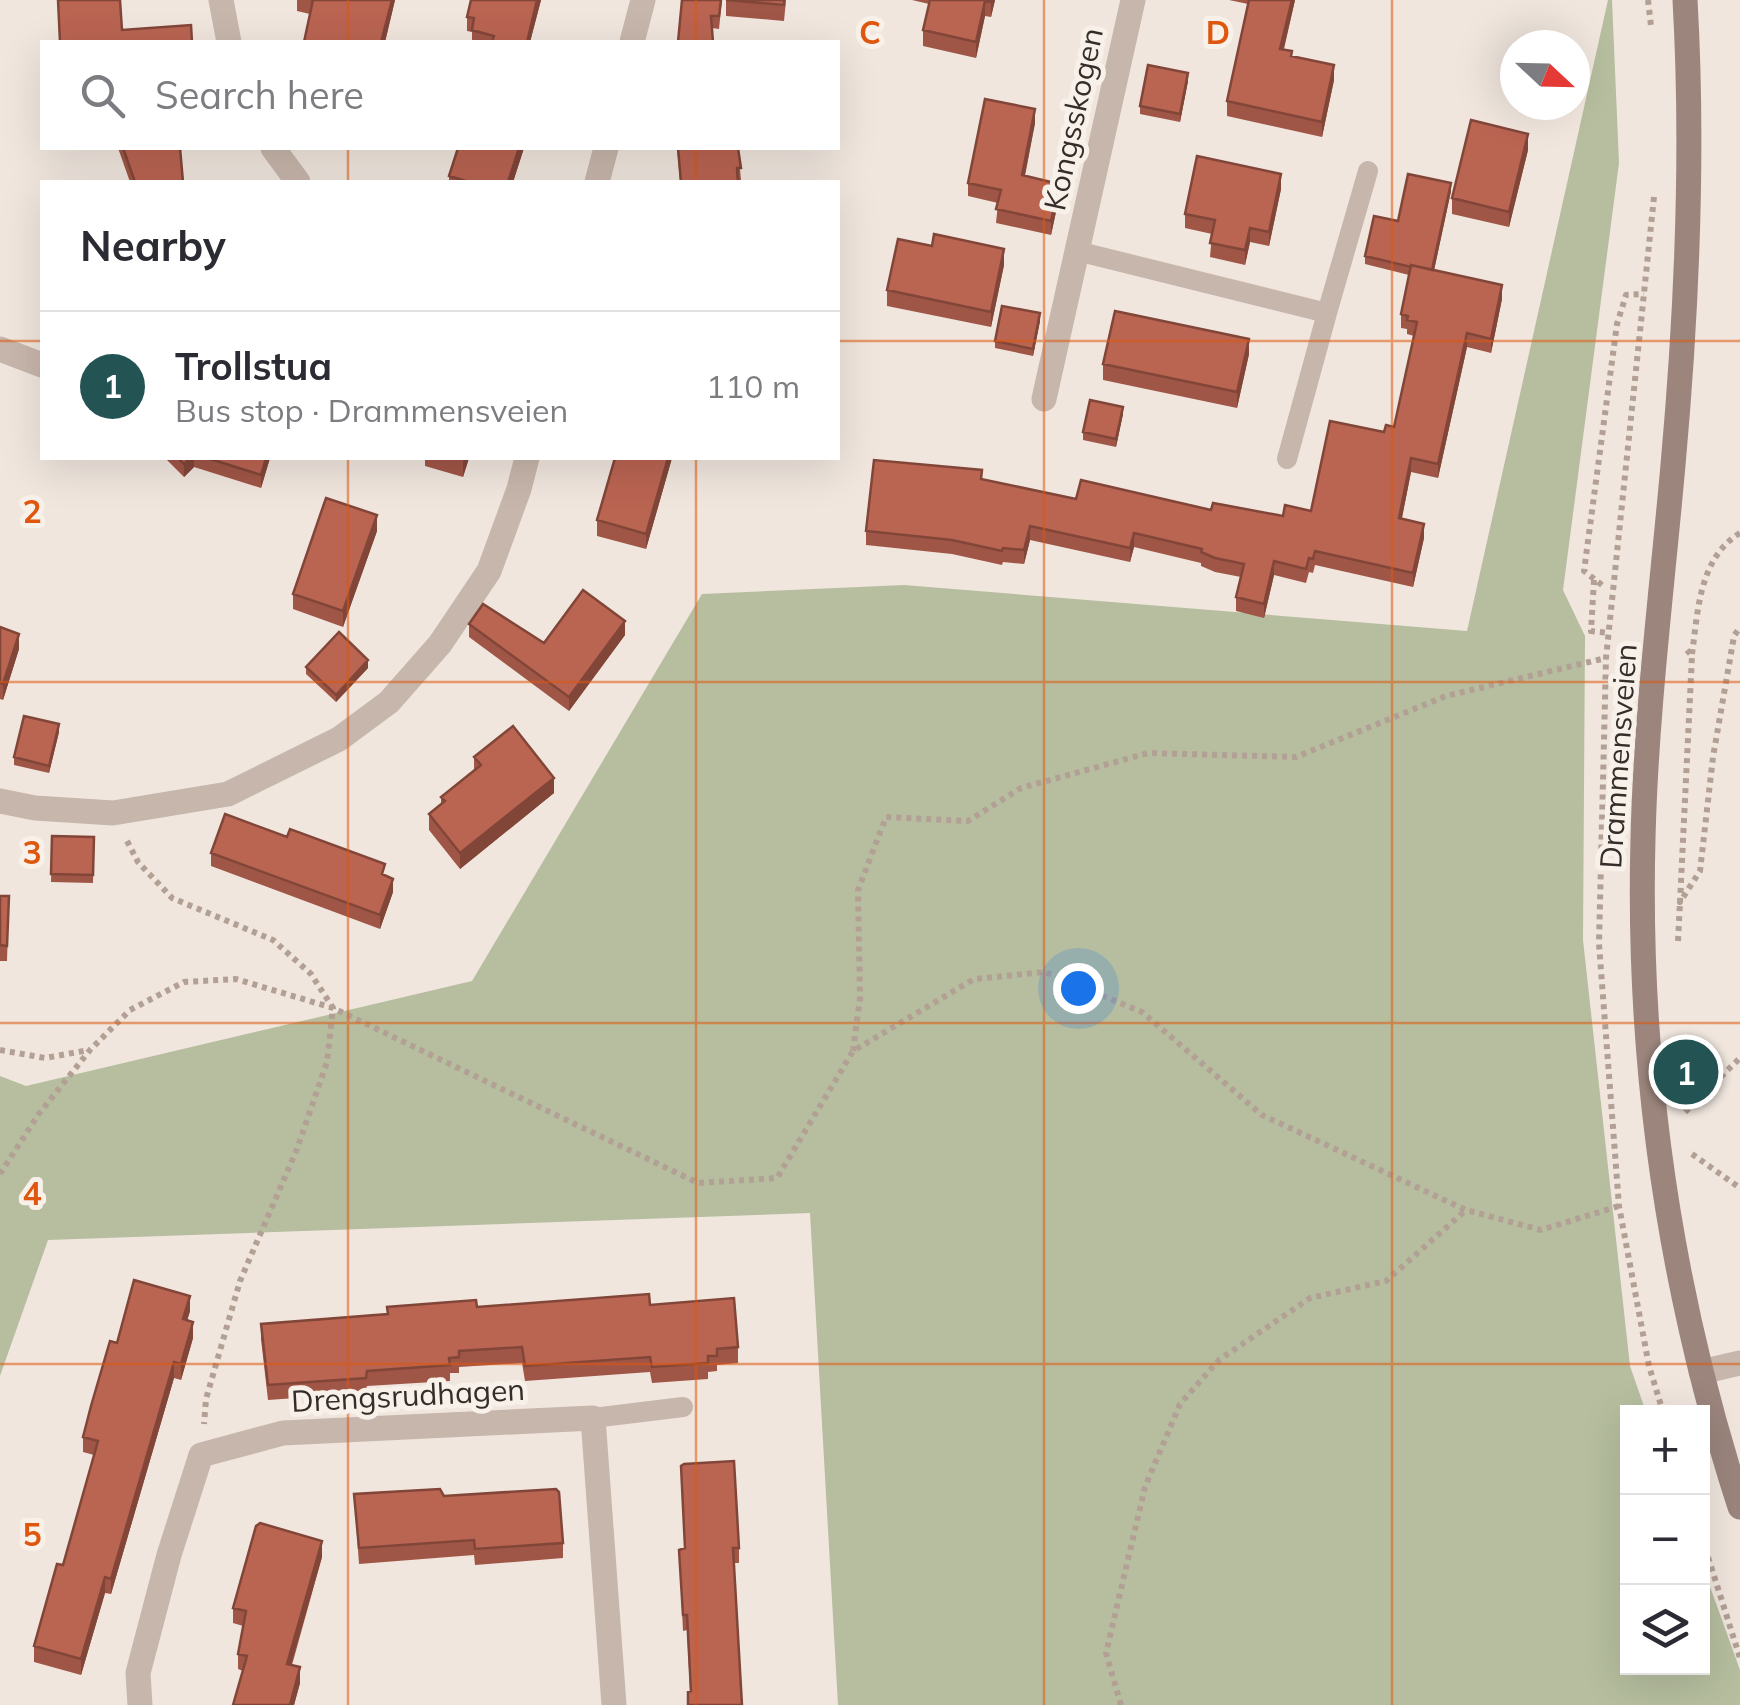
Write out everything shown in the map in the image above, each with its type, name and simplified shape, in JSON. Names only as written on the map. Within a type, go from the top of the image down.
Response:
[{"type":"main road","name":"Drammensveien","points":[[1685,0],[1691,108],[1688,241],[1642,836],[1646,1037],[1674,1248],[1701,1372],[1740,1507]]},
{"type":"street","points":[[220,0],[230,40]]},
{"type":"street","points":[[633,40],[643,0]]},
{"type":"street","name":"Kongsskogen","points":[[1044,399],[1133,0]]},
{"type":"street","points":[[275,150],[297,180]]},
{"type":"street","points":[[598,180],[605,150]]},
{"type":"street","points":[[0,350],[40,364]]},
{"type":"street","points":[[0,801],[35,808],[113,813],[228,794],[339,740],[388,702],[440,644],[489,571],[520,489],[527,460]]},
{"type":"street","points":[[1701,1372],[1740,1363]]},
{"type":"street","points":[[593,1418],[614,1705]]},
{"type":"street","name":"Drengsrudhagen","points":[[201,1455],[283,1433],[593,1418]]},
{"type":"street","points":[[140,1705],[138,1673],[201,1455]]},
{"type":"lane","points":[[1288,459],[1368,171]]},
{"type":"lane","name":"Kongsskogen","points":[[1078,251],[1326,313]]},
{"type":"lane","points":[[593,1418],[683,1406]]},
{"type":"path","points":[[1648,0],[1653,35]]},
{"type":"path","points":[[1655,181],[1606,658],[1600,944],[1619,1206],[1649,1366],[1662,1405]]},
{"type":"path","points":[[1602,585],[1584,571],[1617,324],[1626,295],[1644,294]]},
{"type":"path","points":[[1678,941],[1692,656],[1700,602],[1712,559],[1740,533]]},
{"type":"path","points":[[1594,578],[1591,631],[1609,633]]},
{"type":"path","points":[[1680,902],[1700,871],[1713,757],[1734,636],[1740,627]]},
{"type":"path","points":[[1685,648],[1692,656]]},
{"type":"path","points":[[0,1174],[38,1115],[90,1050],[130,1010],[184,982],[236,979],[333,1008],[698,1183],[777,1178],[853,1050],[860,998],[858,890],[886,817],[968,821],[1021,788],[1148,752],[1296,757],[1446,696],[1606,658]]},
{"type":"path","points":[[113,813],[138,862],[172,898],[273,940],[311,974],[333,1008],[327,1062],[297,1149],[240,1281],[206,1399],[201,1455]]},
{"type":"path","points":[[853,1050],[974,979],[1045,972],[1142,1012],[1262,1115],[1466,1210],[1542,1230],[1619,1206]]},
{"type":"path","points":[[0,1050],[46,1058],[90,1050]]},
{"type":"path","points":[[1740,1058],[1696,1105],[1656,1132],[1740,1188]]},
{"type":"path","points":[[1121,1705],[1106,1653],[1145,1487],[1180,1404],[1219,1360],[1310,1298],[1386,1281],[1466,1210]]},
{"type":"path","points":[[1710,1563],[1740,1658]]},
{"type":"green space","points":[[1608,0],[1612,0],[1619,163],[1563,590],[1585,636],[1583,940],[1630,1366],[1644,1405],[1620,1405],[1620,1675],[1710,1675],[1710,1586],[1740,1670],[1740,1705],[838,1705],[810,1213],[48,1240],[0,1376],[0,1076],[26,1086],[472,981],[702,594],[904,585],[1467,631],[1581,120],[1590,120],[1590,81]]},
{"type":"building","points":[[58,0],[120,0],[122,30],[191,25],[192,40],[60,40]]},
{"type":"building","points":[[313,0],[392,0],[382,40],[304,40]]},
{"type":"building","points":[[471,0],[537,0],[527,40],[493,40],[494,36],[472,30],[474,18],[467,17]]},
{"type":"building","points":[[682,0],[721,0],[719,16],[711,16],[713,40],[678,40]]},
{"type":"building","points":[[726,0],[784,0],[784,5]]},
{"type":"building","points":[[930,0],[991,0],[985,1],[976,42],[923,30]]},
{"type":"building","points":[[1249,0],[1292,0],[1280,49],[1292,51],[1291,56],[1334,65],[1322,122],[1227,101]]},
{"type":"building","points":[[1148,65],[1188,73],[1180,114],[1140,106]]},
{"type":"building","points":[[985,99],[1035,109],[1022,175],[1059,184],[1051,221],[996,209],[1001,190],[968,183]]},
{"type":"building","points":[[1471,120],[1528,134],[1509,212],[1452,198]]},
{"type":"building","points":[[124,150],[180,150],[183,180],[134,180]]},
{"type":"building","points":[[457,150],[518,150],[509,180],[462,180],[449,176]]},
{"type":"building","points":[[678,150],[738,150],[738,180],[681,180]]},
{"type":"building","points":[[1197,156],[1281,174],[1269,232],[1250,228],[1245,250],[1210,243],[1215,220],[1185,214]]},
{"type":"building","points":[[1408,174],[1451,183],[1432,270],[1365,256],[1374,216],[1398,221]]},
{"type":"building","points":[[934,234],[1004,249],[991,312],[887,290],[898,239],[932,246]]},
{"type":"building","points":[[1411,265],[1502,285],[1491,339],[1467,333],[1438,464],[1411,458],[1399,518],[1424,524],[1413,573],[1315,551],[1306,569],[1274,561],[1264,604],[1236,597],[1244,564],[1215,558],[1201,552],[1202,549],[1134,533],[1130,548],[1030,526],[1024,550],[1002,551],[952,540],[866,531],[874,460],[982,470],[981,479],[1076,499],[1081,480],[1211,510],[1213,503],[1283,516],[1285,505],[1311,511],[1330,421],[1384,432],[1386,425],[1394,427],[1417,322],[1401,314]]},
{"type":"building","points":[[1002,306],[1040,313],[1033,349],[995,341]]},
{"type":"building","points":[[1115,311],[1249,339],[1237,392],[1103,364]]},
{"type":"building","points":[[1090,400],[1123,407],[1116,439],[1083,432]]},
{"type":"building","points":[[213,460],[265,460],[261,475]]},
{"type":"building","points":[[614,460],[667,460],[646,534],[597,520]]},
{"type":"building","points":[[326,498],[377,515],[343,611],[293,594]]},
{"type":"building","points":[[583,590],[625,621],[569,697],[469,624],[483,604],[544,643]]},
{"type":"building","points":[[0,627],[19,634],[3,684],[0,683]]},
{"type":"building","points":[[339,632],[368,660],[336,695],[306,667]]},
{"type":"building","points":[[24,716],[59,724],[49,766],[14,757]]},
{"type":"building","points":[[513,726],[554,778],[460,853],[429,814],[445,801],[441,797],[481,765],[474,757]]},
{"type":"building","points":[[225,814],[287,837],[290,829],[385,864],[382,874],[393,879],[380,915],[211,853]]},
{"type":"building","points":[[52,836],[94,837],[93,875],[51,874]]},
{"type":"building","points":[[0,896],[9,896],[7,946],[0,945]]},
{"type":"building","points":[[134,1280],[190,1296],[183,1319],[193,1322],[181,1364],[174,1362],[111,1579],[105,1577],[81,1659],[34,1646],[57,1564],[63,1565],[98,1441],[83,1437],[91,1406],[110,1341],[117,1343]]},
{"type":"building","points":[[649,1294],[650,1305],[734,1298],[738,1347],[717,1349],[717,1356],[708,1356],[708,1363],[652,1367],[650,1357],[525,1366],[522,1347],[459,1351],[459,1357],[449,1358],[450,1365],[367,1371],[366,1378],[268,1385],[261,1324],[388,1314],[387,1307],[476,1300],[477,1307]]},
{"type":"building","points":[[734,1461],[739,1548],[733,1548],[742,1705],[688,1705],[691,1691],[687,1615],[683,1615],[679,1550],[685,1548],[681,1466]]},
{"type":"building","points":[[440,1489],[444,1496],[556,1489],[563,1543],[475,1549],[474,1540],[359,1548],[354,1494]]},
{"type":"building","points":[[260,1523],[322,1541],[287,1664],[300,1667],[290,1705],[233,1705],[247,1656],[238,1654],[246,1611],[233,1608]]},
{"type":"place","name":"Trollstua","points":[[1686,1072]]}]
